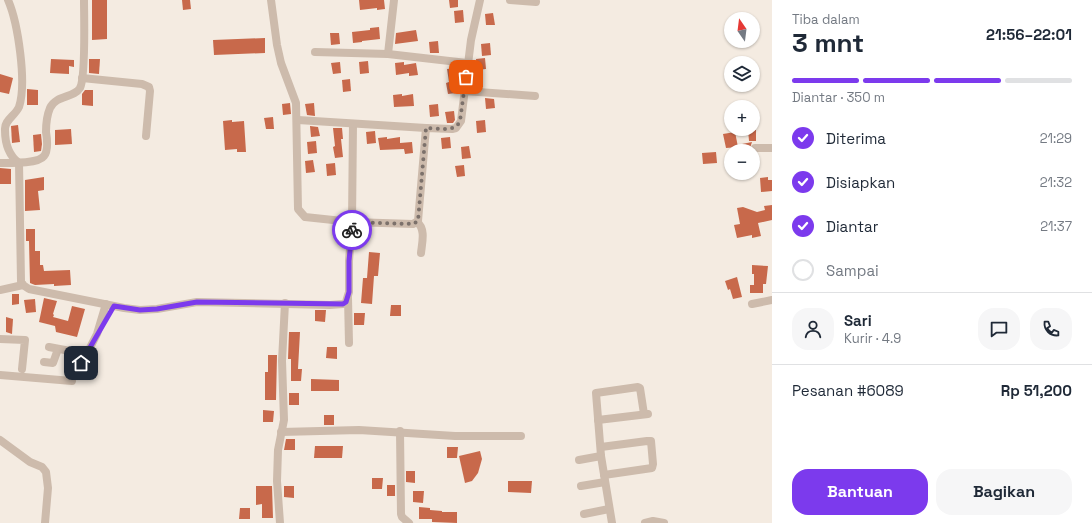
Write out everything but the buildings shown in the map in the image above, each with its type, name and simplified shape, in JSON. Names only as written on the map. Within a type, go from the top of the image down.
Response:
[{"type":"street","points":[[8,0],[12,9],[20,48],[21,94],[19,106],[7,122],[4,129],[8,150],[13,158],[19,162]]},
{"type":"street","points":[[0,163],[19,162],[44,156],[46,151],[46,125],[51,105],[80,88],[82,78],[84,0]]},
{"type":"street","points":[[271,0],[281,63],[295,96],[298,120],[298,201],[300,212],[304,216],[313,218],[352,222],[413,224],[417,222]]},
{"type":"street","points":[[388,54],[394,0]]},
{"type":"street","points":[[298,120],[426,128],[452,128],[458,125],[460,121],[472,32],[480,0]]},
{"type":"street","points":[[510,0],[536,2]]},
{"type":"street","points":[[314,52],[388,54],[467,63]]},
{"type":"street","points":[[82,78],[142,84],[149,87],[150,91],[146,136]]},
{"type":"street","points":[[464,91],[536,96]]},
{"type":"street","points":[[349,343],[348,298],[352,222],[354,124]]},
{"type":"street","points":[[417,222],[419,215],[426,128]]},
{"type":"street","points":[[760,148],[772,148]]},
{"type":"street","points":[[19,162],[21,281],[23,285],[29,289],[140,310],[157,309],[197,302],[338,305],[346,302],[348,298]]},
{"type":"street","points":[[417,222],[421,225],[422,229],[421,253]]},
{"type":"street","points":[[0,290],[23,285]]},
{"type":"street","points":[[752,304],[772,300]]},
{"type":"street","points":[[280,523],[277,481],[278,450],[284,413],[282,361],[284,303]]},
{"type":"street","points":[[77,373],[110,305]]},
{"type":"street","points":[[0,339],[25,340],[22,369]]},
{"type":"street","points":[[49,347],[86,354]]},
{"type":"street","points":[[44,362],[53,363],[58,348]]},
{"type":"street","points":[[0,375],[72,381]]},
{"type":"street","points":[[598,420],[646,414],[640,388],[638,387],[596,393],[598,420],[601,447],[601,456],[612,523]]},
{"type":"street","points":[[282,432],[359,430],[455,436],[521,436]]},
{"type":"street","points":[[400,432],[401,514],[402,517],[409,523]]},
{"type":"street","points":[[0,440],[30,462],[42,467],[46,472],[48,488],[45,523]]},
{"type":"street","points":[[581,486],[605,478],[652,468],[651,442],[647,441],[601,447]]},
{"type":"street","points":[[579,460],[601,456]]},
{"type":"street","points":[[584,514],[609,509]]},
{"type":"street","points":[[645,523],[653,521],[664,523]]},
{"type":"way so far","points":[[352,230],[352,222],[413,224],[418,221],[426,128],[456,128],[460,121],[466,77]]},
{"type":"route","points":[[81,363],[114,306],[149,310],[197,302],[343,304],[348,298],[349,292],[349,261],[352,230]]}]
